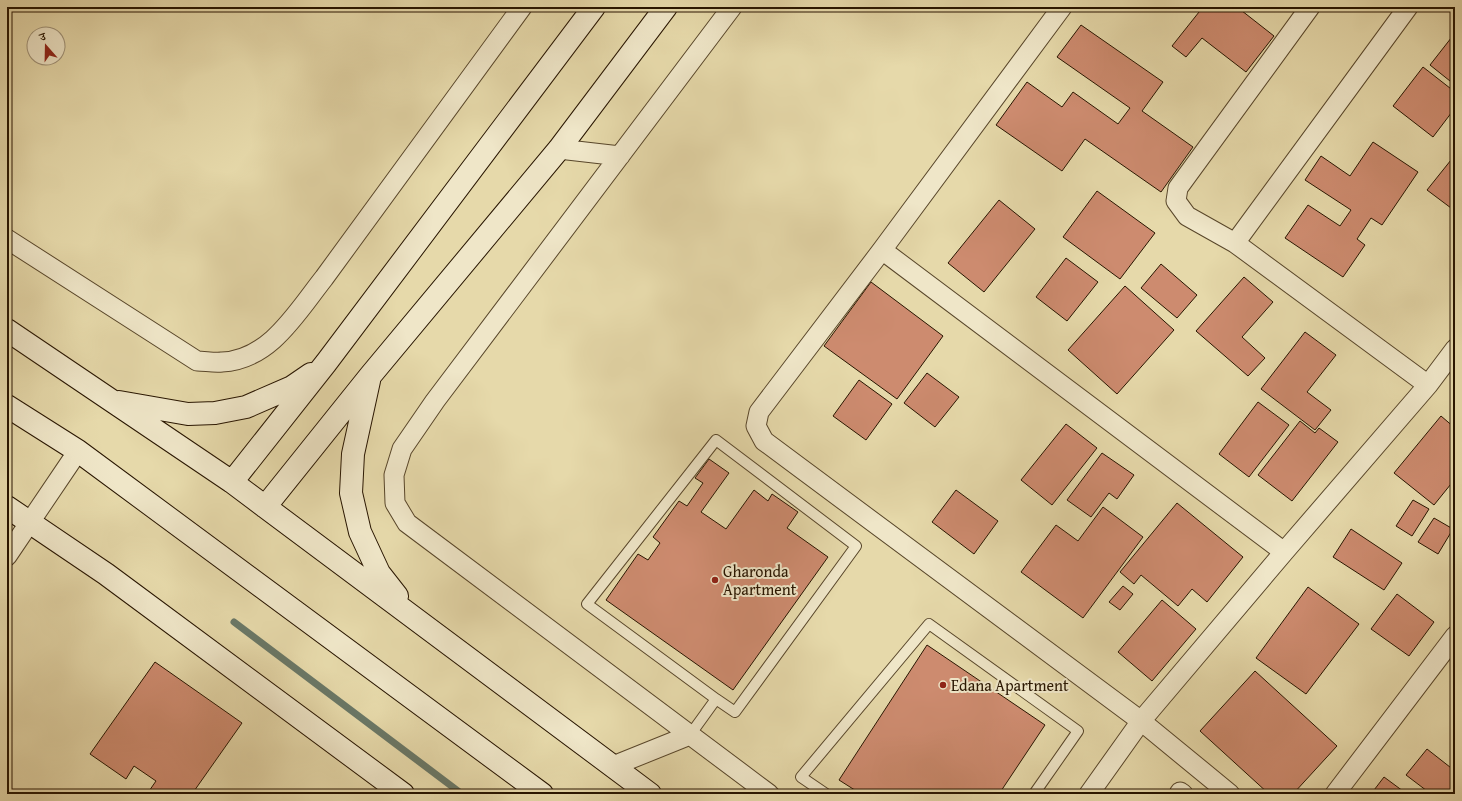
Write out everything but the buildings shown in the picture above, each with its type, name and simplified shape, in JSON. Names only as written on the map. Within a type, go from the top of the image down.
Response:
[{"type":"main road","points":[[232,482],[326,363],[594,7]]},
{"type":"main road","points":[[265,507],[370,376],[559,149],[666,7]]},
{"type":"main road","points":[[7,330],[232,482],[650,794]]},
{"type":"main road","points":[[112,400],[188,414],[215,413],[246,407],[292,387],[326,363]]},
{"type":"main road","points":[[370,376],[353,454],[351,493],[360,532],[379,573],[413,617]]},
{"type":"main road","points":[[7,406],[78,451],[542,794]]},
{"type":"main road","points":[[7,507],[106,574],[394,791]]},
{"type":"street","points":[[7,239],[197,361],[222,362],[247,357],[269,344],[314,291],[522,7]]},
{"type":"street","points":[[732,7],[435,401],[402,449],[394,475],[395,504],[407,523],[769,794]]},
{"type":"street","points":[[1062,7],[882,250],[759,412],[756,426],[764,441],[1141,721],[1230,794]]},
{"type":"street","points":[[1310,7],[1178,188],[1176,201],[1187,216],[1235,243],[1428,385]]},
{"type":"street","points":[[1235,243],[1408,7]]},
{"type":"street","points":[[559,149],[620,156]]},
{"type":"street","points":[[882,250],[1284,552]]},
{"type":"street","points":[[1090,794],[1141,721],[1428,385],[1455,349]]},
{"type":"street","points":[[7,556],[78,451]]},
{"type":"street","points":[[1335,794],[1455,636]]},
{"type":"street","points":[[613,766],[690,735]]},
{"type":"street","points":[[1179,794],[1180,792],[1183,794]]},
{"type":"lane","points":[[716,440],[856,546],[735,712],[716,699],[587,604],[716,440]]},
{"type":"lane","points":[[826,794],[801,777],[929,624],[1078,731],[1034,794]]},
{"type":"lane","points":[[690,735],[716,699]]},
{"type":"waterway","points":[[234,622],[462,794]]},
{"type":"place","name":"Gharonda Apartment","points":[[715,580]]},
{"type":"place","name":"Edana Apartment","points":[[943,685]]}]
